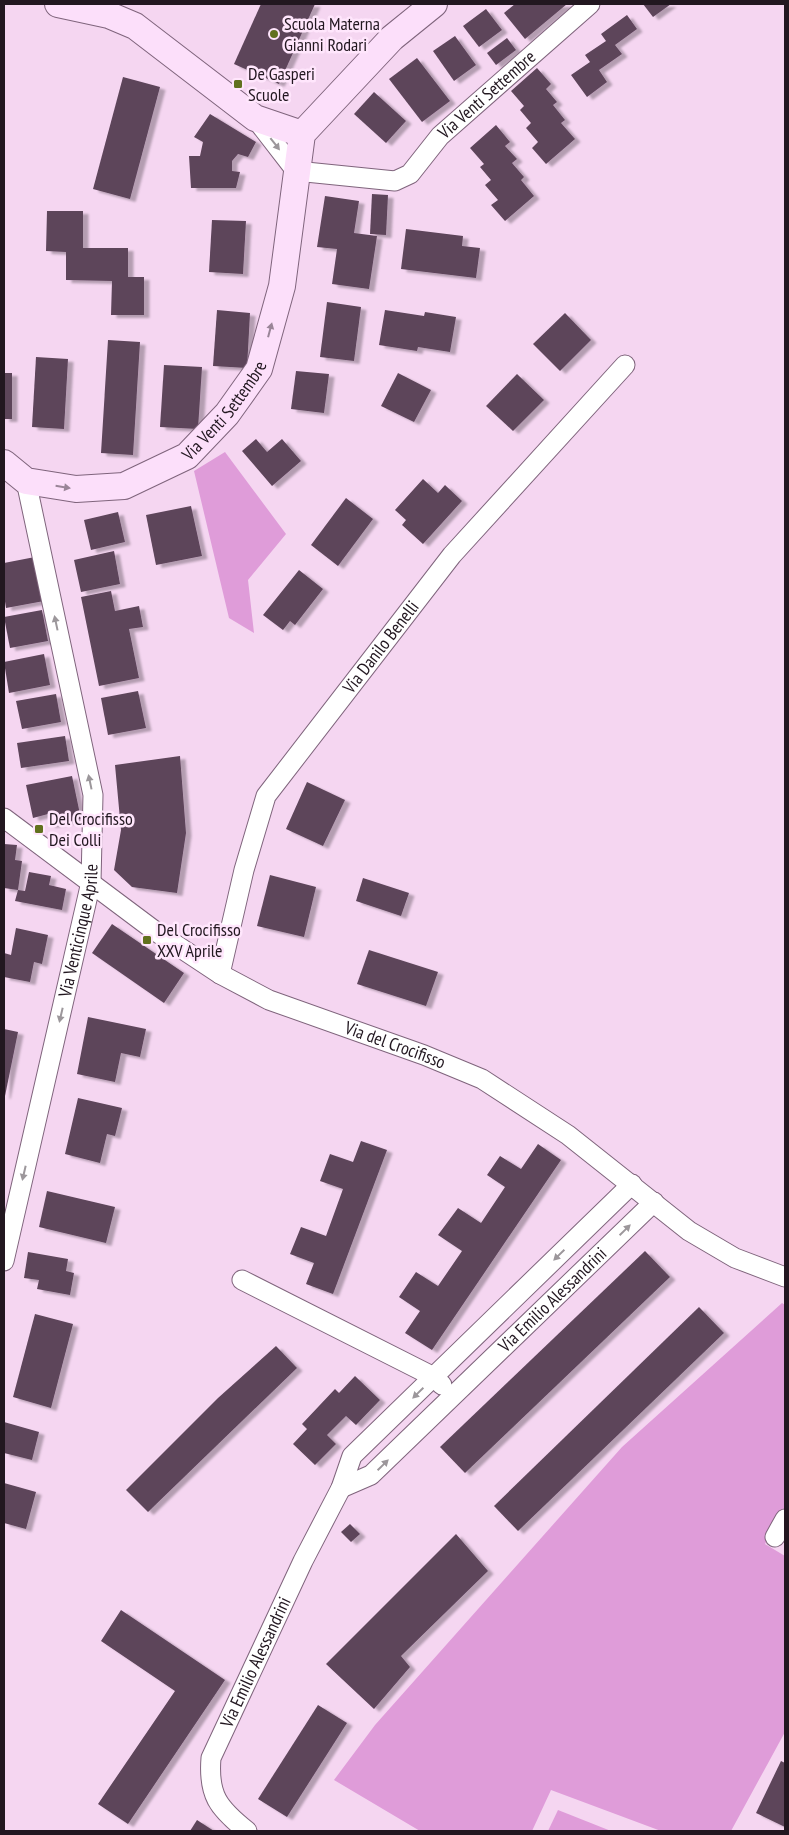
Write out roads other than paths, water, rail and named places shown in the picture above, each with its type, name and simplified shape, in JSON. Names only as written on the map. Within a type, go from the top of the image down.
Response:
[{"type":"main road","points":[[58,4],[112,9],[255,118],[302,134],[392,38],[434,4]]},
{"type":"main road","name":"Via Venti Settembre","points":[[26,481],[76,489],[124,486],[187,456],[227,414],[259,369],[282,286],[302,134]]},
{"type":"main road","points":[[4,463],[26,481]]},
{"type":"street","name":"Via Venti Settembre","points":[[296,171],[351,174],[381,181],[395,180],[410,174],[440,136],[590,4]]},
{"type":"street","points":[[255,118],[296,171]]},
{"type":"street","name":"Via Danilo Benelli","points":[[220,974],[244,870],[266,796],[452,555],[625,365]]},
{"type":"street","name":"Via Venticinque Aprile","points":[[4,1261],[92,882],[93,794],[26,481]]},
{"type":"street","name":"Via del Crocifisso","points":[[4,818],[155,931],[220,974],[268,1000],[424,1055],[482,1079],[568,1136],[690,1231],[735,1258],[785,1277]]},
{"type":"street","name":"Via Emilio Alessandrini","points":[[246,1831],[219,1806],[212,1792],[211,1758],[303,1561],[341,1488],[352,1456],[632,1184]]},
{"type":"street","name":"Via Emilio Alessandrini","points":[[341,1488],[372,1475],[654,1202]]},
{"type":"street","points":[[242,1280],[434,1377],[452,1397]]},
{"type":"street","points":[[775,1537],[785,1519]]},
{"type":"place","name":"Scuola Materna Gianni Rodari","points":[[274,34]]},
{"type":"place","name":"De Gasperi Scuole","points":[[238,84]]},
{"type":"place","name":"Del Crocifisso Dei Colli","points":[[39,829]]},
{"type":"place","name":"Del Crocifisso XXV Aprile","points":[[147,940]]}]
